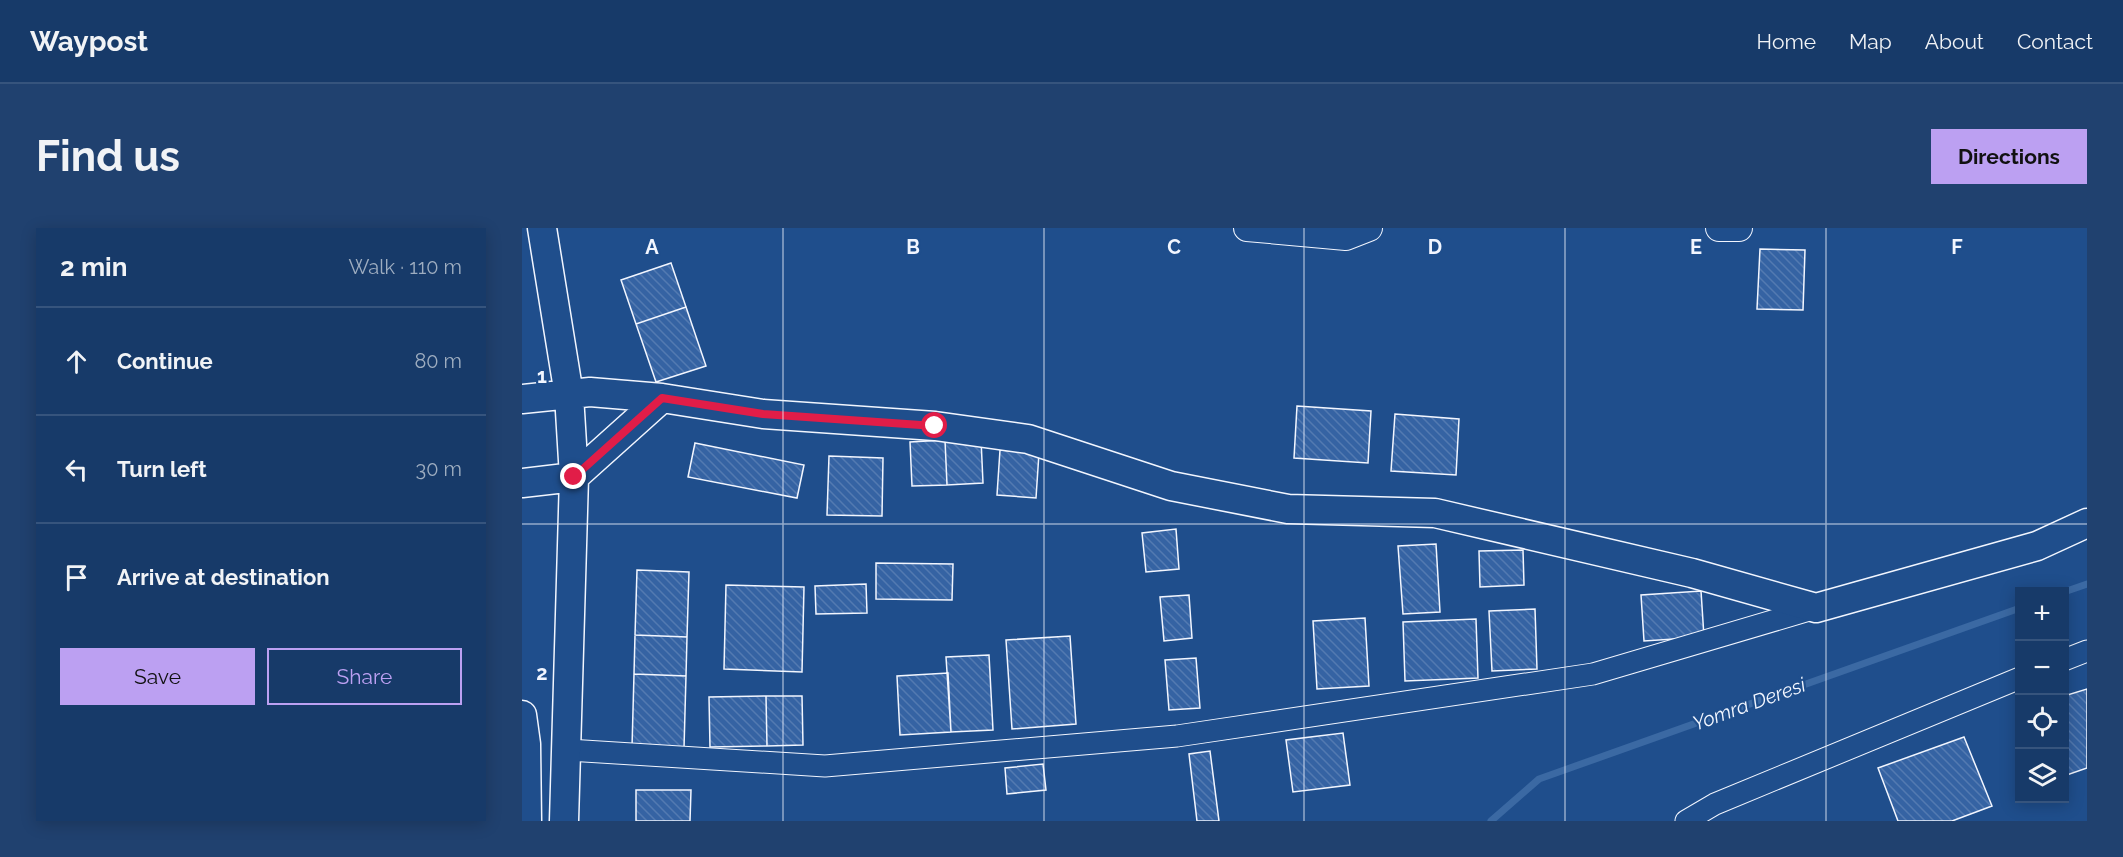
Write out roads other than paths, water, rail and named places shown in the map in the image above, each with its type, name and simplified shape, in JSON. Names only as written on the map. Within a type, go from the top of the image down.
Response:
[{"type":"main road","points":[[542,228],[568,395],[574,477],[568,750],[564,821]]},
{"type":"main road","points":[[522,399],[591,392],[662,398],[763,414],[935,426],[1028,439],[1171,486],[1288,509],[1435,513],[1692,573],[1816,608],[2037,546],[2087,523]]},
{"type":"main road","points":[[522,483],[574,477],[662,398]]},
{"type":"main road","points":[[522,715],[526,744],[527,821]]},
{"type":"street","points":[[1247,228],[1346,237],[1369,228]]},
{"type":"street","points":[[1719,228],[1738,228]]},
{"type":"street","points":[[568,750],[825,766],[1177,736],[1593,674],[1816,608]]},
{"type":"street","points":[[2069,658],[2087,651]]},
{"type":"street","points":[[1686,821],[1715,804],[2015,680]]},
{"type":"waterway","name":"Yomra Deresi","points":[[2069,590],[2087,584]]},
{"type":"waterway","name":"Yomra Deresi","points":[[1491,821],[1539,779],[2015,610]]}]
